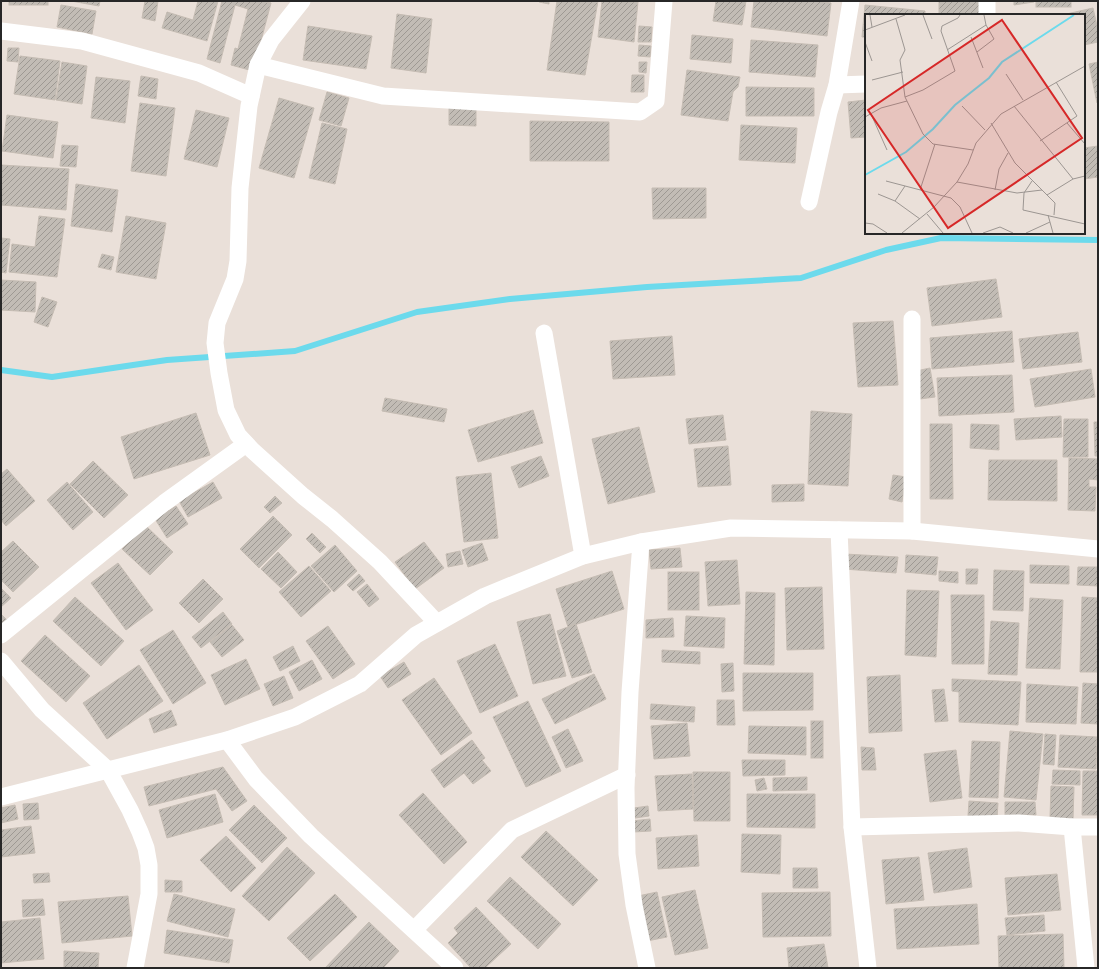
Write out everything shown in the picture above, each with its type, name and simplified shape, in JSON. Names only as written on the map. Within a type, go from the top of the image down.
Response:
[{"type":"street","points":[[302,1],[271,40],[258,65],[249,106],[240,188],[238,261],[234,279],[217,323],[215,344],[226,410],[238,435],[246,444],[303,496],[332,519],[380,562],[437,623]]},
{"type":"street","points":[[258,65],[383,96],[640,112],[656,101],[664,1]]},
{"type":"street","points":[[809,202],[829,112],[837,84],[851,1]]},
{"type":"street","points":[[987,1],[987,14]]},
{"type":"street","points":[[2,33],[82,41],[199,73],[251,96]]},
{"type":"street","points":[[837,84],[865,84]]},
{"type":"street","points":[[912,319],[912,531]]},
{"type":"street","points":[[544,333],[583,556]]},
{"type":"street","points":[[1,635],[164,503],[246,444]]},
{"type":"street","points":[[1,796],[227,740],[295,717],[360,684],[416,635],[485,596],[583,556],[641,542],[731,528],[912,531],[1098,549]]},
{"type":"street","points":[[839,530],[852,827],[868,968]]},
{"type":"street","points":[[641,542],[630,692],[626,775],[627,854],[634,905],[647,968]]},
{"type":"street","points":[[1,661],[42,710],[108,770],[130,810],[140,832],[146,848],[149,894],[135,968]]},
{"type":"street","points":[[227,740],[256,779],[311,836],[455,968]]},
{"type":"street","points":[[414,930],[512,830],[626,775]]},
{"type":"street","points":[[852,827],[1019,823],[1072,827],[1098,827]]},
{"type":"street","points":[[1072,827],[1086,968]]},
{"type":"building","points":[[9,1],[48,1],[48,5],[9,5]]},
{"type":"building","points":[[71,1],[100,1],[99,6]]},
{"type":"building","points":[[145,1],[158,1],[155,21],[142,18]]},
{"type":"building","points":[[198,1],[218,1],[207,41],[162,28],[167,12],[193,20]]},
{"type":"building","points":[[222,1],[262,1],[271,3],[253,71],[231,65],[235,48],[238,49],[248,9],[235,5],[220,63],[207,59]]},
{"type":"building","points":[[549,1],[549,4],[539,2]]},
{"type":"building","points":[[557,1],[598,1],[585,75],[547,70]]},
{"type":"building","points":[[602,1],[638,2],[634,42],[598,37]]},
{"type":"building","points":[[716,1],[746,1],[742,25],[713,21]]},
{"type":"building","points":[[754,1],[816,1],[831,3],[827,36],[751,27]]},
{"type":"building","points":[[939,1],[981,1],[982,14],[939,14]]},
{"type":"building","points":[[1014,1],[1034,1],[1034,2],[1014,5]]},
{"type":"building","points":[[1036,1],[1071,1],[1071,7],[1036,7]]},
{"type":"building","points":[[61,5],[96,11],[92,34],[57,27]]},
{"type":"building","points":[[865,5],[925,11],[925,14],[865,14],[865,37],[862,37]]},
{"type":"building","points":[[1093,8],[1098,30],[1098,42],[1085,45],[1085,14],[1066,14]]},
{"type":"building","points":[[397,14],[432,19],[426,73],[391,68]]},
{"type":"building","points":[[308,26],[372,36],[366,69],[303,60]]},
{"type":"building","points":[[639,26],[652,27],[651,42],[638,42]]},
{"type":"building","points":[[692,35],[733,39],[731,63],[690,59]]},
{"type":"building","points":[[751,40],[818,45],[815,77],[749,72]]},
{"type":"building","points":[[639,45],[651,46],[650,57],[638,56]]},
{"type":"building","points":[[8,48],[19,48],[18,62],[7,61]]},
{"type":"building","points":[[20,56],[60,61],[55,100],[14,94]]},
{"type":"building","points":[[62,62],[87,66],[82,104],[56,100]]},
{"type":"building","points":[[639,62],[647,62],[646,73],[639,72]]},
{"type":"building","points":[[1098,62],[1098,103],[1097,103],[1089,64]]},
{"type":"building","points":[[687,70],[740,77],[738,87],[733,92],[728,121],[681,115]]},
{"type":"building","points":[[632,75],[644,75],[644,92],[631,92]]},
{"type":"building","points":[[141,76],[158,79],[156,99],[138,96]]},
{"type":"building","points":[[96,77],[130,81],[125,123],[91,118]]},
{"type":"building","points":[[746,87],[814,88],[814,116],[746,116]]},
{"type":"building","points":[[327,92],[349,98],[341,126],[319,120]]},
{"type":"building","points":[[279,98],[314,108],[294,178],[259,168]]},
{"type":"building","points":[[865,100],[865,137],[851,138],[848,102]]},
{"type":"building","points":[[140,103],[175,108],[166,176],[131,171]]},
{"type":"building","points":[[449,108],[476,109],[476,126],[449,125]]},
{"type":"building","points":[[196,110],[229,118],[217,167],[184,159]]},
{"type":"building","points":[[7,115],[58,122],[53,158],[2,151]]},
{"type":"building","points":[[530,121],[609,122],[609,161],[530,161]]},
{"type":"building","points":[[322,123],[347,129],[335,184],[309,178]]},
{"type":"building","points":[[741,125],[797,128],[795,163],[739,160]]},
{"type":"building","points":[[62,145],[78,146],[76,167],[60,166]]},
{"type":"building","points":[[1098,146],[1098,177],[1085,179],[1085,148]]},
{"type":"building","points":[[1,165],[69,169],[66,210],[1,205]]},
{"type":"building","points":[[76,184],[118,190],[112,232],[71,226]]},
{"type":"building","points":[[652,188],[706,188],[706,218],[653,219]]},
{"type":"building","points":[[39,216],[65,219],[57,277],[9,272],[12,244],[35,247]]},
{"type":"building","points":[[126,216],[166,223],[156,279],[116,272]]},
{"type":"building","points":[[1,238],[10,239],[6,273],[1,272]]},
{"type":"building","points":[[102,254],[114,257],[111,270],[98,267]]},
{"type":"building","points":[[996,279],[1002,317],[932,326],[927,288]]},
{"type":"building","points":[[1,280],[36,282],[35,312],[1,310]]},
{"type":"building","points":[[42,297],[57,302],[48,327],[34,322]]},
{"type":"building","points":[[893,321],[898,385],[858,387],[853,323]]},
{"type":"building","points":[[1012,331],[1014,362],[932,369],[930,338]]},
{"type":"building","points":[[1078,332],[1082,362],[1023,369],[1019,339]]},
{"type":"building","points":[[672,336],[675,375],[613,379],[610,341]]},
{"type":"building","points":[[930,368],[935,397],[920,399],[916,371]]},
{"type":"building","points":[[1091,369],[1095,397],[1035,407],[1030,379]]},
{"type":"building","points":[[1012,375],[1014,412],[939,416],[937,378]]},
{"type":"building","points":[[385,398],[447,409],[444,422],[382,411]]},
{"type":"building","points":[[533,410],[543,443],[478,462],[468,430]]},
{"type":"building","points":[[811,411],[852,414],[848,486],[808,484]]},
{"type":"building","points":[[196,413],[210,455],[134,479],[121,437]]},
{"type":"building","points":[[723,415],[726,440],[689,444],[686,419]]},
{"type":"building","points":[[1061,416],[1062,437],[1016,440],[1014,419]]},
{"type":"building","points":[[1064,419],[1088,419],[1088,457],[1063,457]]},
{"type":"building","points":[[1094,422],[1098,422],[1098,456],[1095,456]]},
{"type":"building","points":[[930,424],[952,424],[953,499],[930,499]]},
{"type":"building","points":[[971,424],[999,425],[999,450],[970,448]]},
{"type":"building","points":[[639,427],[655,492],[608,504],[592,439]]},
{"type":"building","points":[[728,446],[731,485],[698,487],[694,449]]},
{"type":"building","points":[[541,456],[549,476],[519,488],[511,467]]},
{"type":"building","points":[[1069,458],[1098,459],[1098,480],[1089,479],[1089,487],[1096,487],[1095,511],[1068,510]]},
{"type":"building","points":[[989,460],[1057,460],[1057,501],[988,500]]},
{"type":"building","points":[[93,461],[128,495],[104,518],[70,484]]},
{"type":"building","points":[[7,469],[35,501],[6,526],[1,520],[1,474]]},
{"type":"building","points":[[491,473],[498,538],[464,542],[456,477]]},
{"type":"building","points":[[893,475],[906,477],[902,502],[889,499]]},
{"type":"building","points":[[67,482],[93,512],[73,530],[47,500]]},
{"type":"building","points":[[213,482],[222,498],[188,517],[179,501]]},
{"type":"building","points":[[804,484],[804,501],[772,502],[772,485]]},
{"type":"building","points":[[275,496],[282,503],[270,513],[264,507]]},
{"type":"building","points":[[176,506],[188,524],[167,538],[155,519]]},
{"type":"building","points":[[273,516],[292,535],[259,568],[240,549]]},
{"type":"building","points":[[145,525],[173,552],[150,575],[122,549]]},
{"type":"building","points":[[312,533],[326,547],[320,553],[306,539]]},
{"type":"building","points":[[13,541],[39,567],[13,592],[1,580],[1,552]]},
{"type":"building","points":[[424,542],[444,568],[415,589],[395,562]]},
{"type":"building","points":[[482,543],[488,560],[468,567],[462,550]]},
{"type":"building","points":[[335,545],[357,571],[334,592],[311,566]]},
{"type":"building","points":[[680,548],[682,567],[651,569],[649,550]]},
{"type":"building","points":[[460,551],[463,564],[448,567],[446,554]]},
{"type":"building","points":[[278,552],[297,572],[281,588],[261,569]]},
{"type":"building","points":[[845,554],[898,557],[896,573],[844,569]]},
{"type":"building","points":[[906,555],[938,557],[936,575],[905,572]]},
{"type":"building","points":[[737,560],[740,604],[708,606],[705,562]]},
{"type":"building","points":[[118,563],[153,610],[126,630],[91,583]]},
{"type":"building","points":[[1030,565],[1069,566],[1069,584],[1030,583]]},
{"type":"building","points":[[309,566],[331,591],[301,617],[279,592]]},
{"type":"building","points":[[1078,567],[1098,567],[1098,586],[1077,585]]},
{"type":"building","points":[[966,569],[978,569],[977,584],[966,584]]},
{"type":"building","points":[[994,570],[1024,571],[1023,611],[993,610]]},
{"type":"building","points":[[612,571],[624,609],[568,627],[556,589]]},
{"type":"building","points":[[939,571],[958,572],[958,583],[939,581]]},
{"type":"building","points":[[668,572],[699,572],[699,610],[668,610]]},
{"type":"building","points":[[359,574],[365,581],[353,591],[347,585]]},
{"type":"building","points":[[203,579],[223,599],[199,623],[179,603]]},
{"type":"building","points":[[367,584],[379,599],[369,607],[357,592]]},
{"type":"building","points":[[822,587],[824,649],[787,650],[785,588]]},
{"type":"building","points":[[1,588],[11,598],[1,607]]},
{"type":"building","points":[[907,590],[939,591],[936,657],[905,655]]},
{"type":"building","points":[[746,592],[775,593],[774,665],[744,664]]},
{"type":"building","points":[[951,595],[984,595],[984,664],[952,664]]},
{"type":"building","points":[[75,597],[124,641],[101,666],[53,621]]},
{"type":"building","points":[[1082,597],[1098,598],[1098,672],[1080,672]]},
{"type":"building","points":[[1030,598],[1063,600],[1060,669],[1026,668]]},
{"type":"building","points":[[223,612],[232,624],[201,648],[192,637]]},
{"type":"building","points":[[1,614],[8,621],[1,627]]},
{"type":"building","points":[[550,614],[566,676],[533,684],[517,622]]},
{"type":"building","points":[[686,616],[725,618],[724,648],[684,646]]},
{"type":"building","points":[[673,618],[674,637],[646,638],[646,620]]},
{"type":"building","points":[[991,621],[1019,623],[1017,675],[988,674]]},
{"type":"building","points":[[576,624],[592,672],[572,678],[557,631]]},
{"type":"building","points":[[232,625],[244,640],[222,657],[210,642]]},
{"type":"building","points":[[328,626],[355,664],[333,679],[306,641]]},
{"type":"building","points":[[173,630],[206,683],[173,704],[140,650]]},
{"type":"building","points":[[45,635],[90,676],[66,702],[21,661]]},
{"type":"building","points":[[495,644],[518,696],[480,713],[457,661]]},
{"type":"building","points":[[293,646],[300,661],[280,671],[273,657]]},
{"type":"building","points":[[662,650],[700,652],[700,664],[662,662]]},
{"type":"building","points":[[246,659],[260,689],[225,705],[211,675]]},
{"type":"building","points":[[312,660],[322,679],[299,691],[289,672]]},
{"type":"building","points":[[404,662],[411,674],[388,688],[380,676]]},
{"type":"building","points":[[733,663],[734,691],[722,692],[721,664]]},
{"type":"building","points":[[139,665],[163,701],[107,739],[83,703]]},
{"type":"building","points":[[743,673],[813,673],[813,710],[743,711]]},
{"type":"building","points":[[594,674],[606,699],[555,724],[542,699]]},
{"type":"building","points":[[900,675],[902,731],[869,733],[867,677]]},
{"type":"building","points":[[284,676],[293,698],[273,706],[264,684]]},
{"type":"building","points":[[434,678],[472,733],[441,755],[402,700]]},
{"type":"building","points":[[952,679],[1021,682],[1018,725],[959,722],[959,692],[952,691]]},
{"type":"building","points":[[1083,683],[1098,684],[1098,724],[1081,723]]},
{"type":"building","points":[[1027,684],[1078,687],[1076,724],[1026,722]]},
{"type":"building","points":[[944,689],[948,721],[935,722],[932,690]]},
{"type":"building","points":[[717,700],[734,700],[735,725],[717,725]]},
{"type":"building","points":[[528,701],[561,771],[526,787],[493,717]]},
{"type":"building","points":[[651,704],[695,707],[694,722],[650,719]]},
{"type":"building","points":[[171,710],[177,725],[154,733],[149,719]]},
{"type":"building","points":[[811,721],[823,721],[823,758],[811,758]]},
{"type":"building","points":[[687,723],[690,756],[654,759],[651,726]]},
{"type":"building","points":[[749,726],[806,727],[806,755],[748,753]]},
{"type":"building","points":[[568,729],[583,761],[566,768],[552,737]]},
{"type":"building","points":[[1010,731],[1043,734],[1036,800],[1004,797]]},
{"type":"building","points":[[1045,734],[1056,735],[1054,765],[1043,764]]},
{"type":"building","points":[[1060,735],[1097,737],[1096,769],[1058,767]]},
{"type":"building","points":[[472,740],[485,758],[482,760],[491,771],[473,784],[464,773],[444,788],[431,770]]},
{"type":"building","points":[[972,741],[1000,742],[998,798],[969,797]]},
{"type":"building","points":[[861,747],[874,748],[876,770],[862,770]]},
{"type":"building","points":[[956,750],[962,798],[930,802],[924,754]]},
{"type":"building","points":[[742,760],[785,760],[785,775],[743,776]]},
{"type":"building","points":[[223,767],[247,801],[232,811],[216,789],[149,806],[144,787]]},
{"type":"building","points":[[1053,770],[1080,771],[1080,785],[1052,784]]},
{"type":"building","points":[[1083,771],[1098,771],[1098,815],[1082,815]]},
{"type":"building","points":[[693,772],[730,772],[730,821],[694,821]]},
{"type":"building","points":[[692,774],[693,809],[658,811],[655,776]]},
{"type":"building","points":[[807,777],[807,790],[773,791],[773,778]]},
{"type":"building","points":[[764,778],[767,789],[757,791],[755,780]]},
{"type":"building","points":[[1051,786],[1074,787],[1073,819],[1050,818]]},
{"type":"building","points":[[423,793],[467,842],[444,864],[399,815]]},
{"type":"building","points":[[215,794],[223,822],[167,838],[159,810]]},
{"type":"building","points":[[747,794],[815,794],[815,828],[747,827]]},
{"type":"building","points":[[969,801],[998,803],[997,818],[968,816]]},
{"type":"building","points":[[1005,802],[1035,802],[1036,815],[1005,815]]},
{"type":"building","points":[[38,803],[39,819],[24,820],[23,804]]},
{"type":"building","points":[[15,805],[18,819],[1,823],[1,808]]},
{"type":"building","points":[[254,805],[287,838],[262,863],[229,830]]},
{"type":"building","points":[[648,806],[649,816],[635,818],[634,808]]},
{"type":"building","points":[[650,819],[651,831],[633,832],[632,821]]},
{"type":"building","points":[[31,826],[35,853],[1,857],[1,830]]},
{"type":"building","points":[[546,831],[598,880],[573,906],[521,857]]},
{"type":"building","points":[[742,834],[781,835],[780,874],[741,872]]},
{"type":"building","points":[[697,835],[699,866],[658,869],[656,838]]},
{"type":"building","points":[[226,836],[256,868],[231,892],[200,860]]},
{"type":"building","points":[[287,847],[315,873],[269,921],[242,896]]},
{"type":"building","points":[[967,848],[972,887],[934,893],[928,853]]},
{"type":"building","points":[[919,857],[924,900],[886,904],[882,860]]},
{"type":"building","points":[[793,868],[817,868],[818,888],[793,888]]},
{"type":"building","points":[[49,873],[50,882],[34,883],[33,874]]},
{"type":"building","points":[[1057,874],[1061,910],[1008,915],[1005,878]]},
{"type":"building","points":[[510,877],[561,924],[538,949],[487,901]]},
{"type":"building","points":[[165,880],[182,881],[182,892],[165,892]]},
{"type":"building","points":[[695,890],[708,948],[675,955],[662,897]]},
{"type":"building","points":[[657,892],[667,937],[647,941],[638,896]]},
{"type":"building","points":[[830,892],[831,936],[763,937],[762,893]]},
{"type":"building","points":[[174,894],[235,909],[228,937],[167,921]]},
{"type":"building","points":[[335,894],[357,917],[310,961],[287,938]]},
{"type":"building","points":[[128,896],[132,936],[62,943],[58,902]]},
{"type":"building","points":[[43,899],[45,915],[23,917],[22,900]]},
{"type":"building","points":[[977,904],[979,944],[897,949],[894,909]]},
{"type":"building","points":[[476,907],[511,944],[485,968],[471,968],[448,943],[458,933],[454,928]]},
{"type":"building","points":[[1044,915],[1045,931],[1007,935],[1005,918]]},
{"type":"building","points":[[40,918],[44,959],[1,963],[1,922]]},
{"type":"building","points":[[369,922],[399,951],[383,968],[325,968]]},
{"type":"building","points":[[167,930],[233,940],[229,963],[164,953]]},
{"type":"building","points":[[1063,934],[1064,968],[999,968],[998,936]]},
{"type":"building","points":[[824,944],[828,968],[789,968],[787,948]]},
{"type":"building","points":[[64,951],[99,953],[98,968],[64,968]]},
{"type":"waterway","points":[[1,370],[52,377],[167,360],[295,351],[417,312],[510,299],[647,287],[801,278],[886,250],[941,238],[1098,240]]}]
